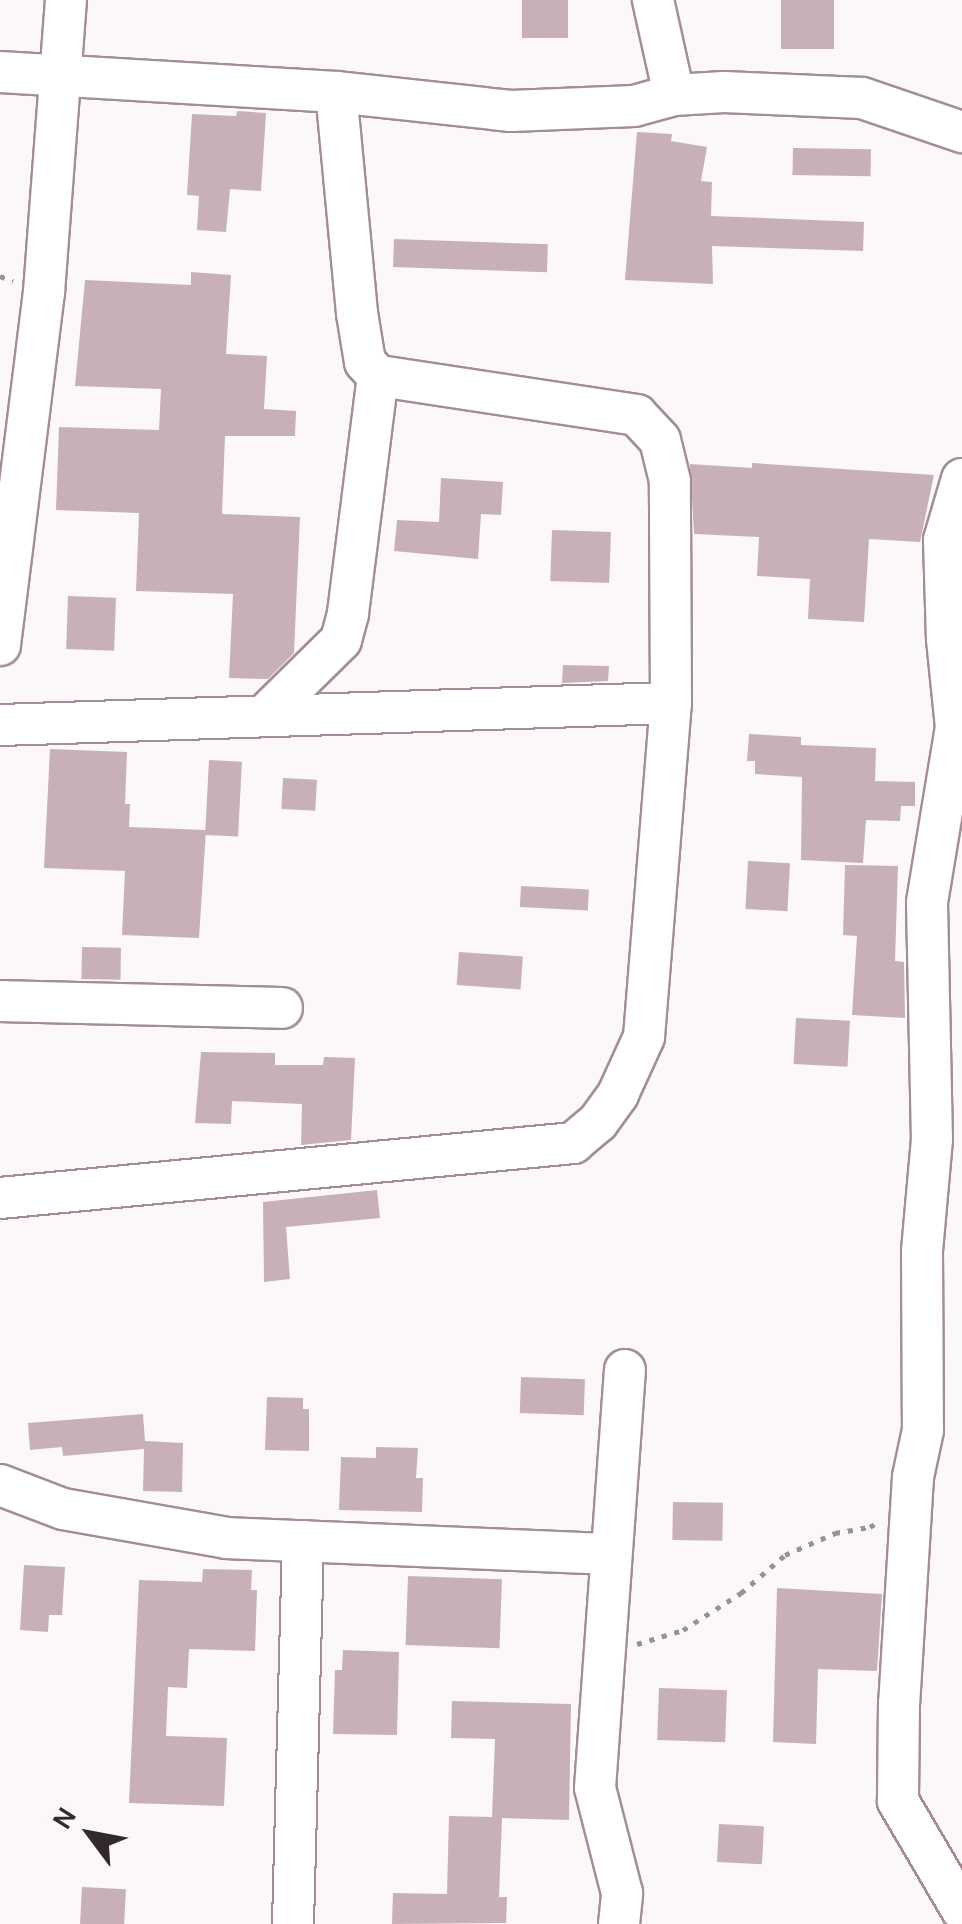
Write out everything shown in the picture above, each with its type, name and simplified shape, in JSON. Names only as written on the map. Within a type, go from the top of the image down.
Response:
[{"type":"street","points":[[0,646],[44,292],[66,0]]},
{"type":"street","points":[[654,0],[674,95]]},
{"type":"street","points":[[0,72],[336,92],[511,111],[634,106],[674,95],[724,92],[862,98],[960,129]]},
{"type":"street","points":[[0,1198],[573,1143],[598,1122],[618,1094],[644,1037],[671,703],[670,481],[660,440],[637,415],[378,376],[365,362],[356,313],[336,92]]},
{"type":"street","points":[[264,716],[341,640],[348,613],[378,376]]},
{"type":"street","points":[[962,479],[944,540],[956,727],[927,902],[932,1138],[922,1251],[923,1430],[913,1478],[899,1704],[898,1801],[962,1910]]},
{"type":"street","points":[[0,725],[671,703]]},
{"type":"street","points":[[0,1001],[282,1008]]},
{"type":"street","points":[[619,1924],[622,1893],[595,1788],[625,1370]]},
{"type":"street","points":[[0,1485],[64,1508],[173,1531],[303,1541],[610,1554]]},
{"type":"street","points":[[293,1924],[303,1541]]},
{"type":"path","points":[[606,1653],[683,1630],[741,1593],[785,1555],[836,1533],[870,1527],[883,1517]]},
{"type":"building","points":[[522,0],[568,0],[568,38],[522,38]]},
{"type":"building","points":[[781,0],[834,0],[834,49],[781,49]]},
{"type":"building","points":[[237,111],[266,113],[261,191],[230,189],[226,232],[197,230],[199,196],[187,195],[192,114],[236,116]]},
{"type":"building","points":[[637,132],[672,134],[671,141],[707,147],[701,181],[712,182],[711,216],[864,222],[863,251],[712,246],[713,284],[625,280]]},
{"type":"building","points":[[793,148],[871,149],[871,176],[793,175]]},
{"type":"building","points":[[394,239],[548,244],[547,272],[393,267]]},
{"type":"building","points":[[191,272],[231,275],[226,354],[267,356],[264,409],[296,411],[295,436],[225,436],[222,514],[300,517],[294,653],[268,679],[229,678],[233,594],[136,591],[139,513],[56,510],[59,427],[159,430],[161,389],[75,386],[85,280],[191,285]]},
{"type":"building","points":[[752,463],[934,475],[920,542],[869,539],[864,622],[808,619],[810,579],[757,576],[759,537],[694,534],[690,464],[752,468]]},
{"type":"building","points":[[441,478],[503,482],[501,515],[481,514],[478,559],[394,551],[397,520],[439,522]]},
{"type":"building","points":[[552,530],[611,532],[609,583],[550,581]]},
{"type":"building","points":[[68,596],[116,598],[114,651],[66,649]]},
{"type":"building","points":[[563,665],[609,666],[608,681],[562,683]]},
{"type":"building","points":[[749,734],[801,737],[801,745],[876,748],[875,781],[915,782],[915,806],[901,806],[900,821],[866,820],[863,863],[801,860],[802,777],[755,774],[755,761],[747,761]]},
{"type":"building","points":[[50,749],[127,752],[125,804],[130,804],[129,827],[206,830],[199,938],[122,935],[125,871],[44,868]]},
{"type":"building","points":[[209,760],[242,762],[238,837],[205,835]]},
{"type":"building","points":[[283,778],[317,780],[315,811],[281,809]]},
{"type":"building","points":[[748,861],[790,863],[787,911],[745,909]]},
{"type":"building","points":[[845,865],[898,866],[895,961],[904,962],[905,1018],[852,1015],[857,936],[843,935]]},
{"type":"building","points":[[521,886],[589,890],[588,911],[520,907]]},
{"type":"building","points":[[82,947],[121,948],[120,980],[81,979]]},
{"type":"building","points":[[459,952],[523,956],[521,989],[457,985]]},
{"type":"building","points":[[796,1018],[850,1021],[848,1067],[794,1064]]},
{"type":"building","points":[[201,1052],[275,1053],[275,1065],[323,1065],[324,1057],[355,1058],[351,1140],[301,1145],[302,1104],[232,1101],[231,1124],[195,1123]]},
{"type":"building","points":[[377,1190],[380,1218],[286,1227],[290,1279],[264,1282],[263,1202]]},
{"type":"building","points":[[521,1377],[585,1379],[584,1415],[520,1413]]},
{"type":"building","points":[[267,1397],[303,1398],[303,1409],[309,1409],[309,1451],[265,1450]]},
{"type":"building","points":[[143,1414],[145,1441],[183,1443],[182,1492],[143,1491],[144,1449],[63,1456],[62,1447],[30,1450],[28,1423]]},
{"type":"building","points":[[376,1447],[418,1448],[416,1478],[423,1478],[422,1512],[339,1510],[341,1457],[376,1458]]},
{"type":"building","points":[[673,1502],[723,1503],[722,1541],[672,1540]]},
{"type":"building","points":[[24,1565],[65,1567],[62,1615],[49,1615],[48,1632],[20,1630]]},
{"type":"building","points":[[203,1569],[252,1570],[251,1590],[257,1590],[255,1651],[189,1649],[187,1688],[168,1687],[166,1736],[227,1738],[224,1806],[129,1803],[139,1580],[202,1582]]},
{"type":"building","points":[[408,1576],[502,1579],[500,1648],[406,1645]]},
{"type":"building","points":[[777,1588],[882,1594],[877,1671],[818,1669],[816,1744],[773,1742]]},
{"type":"building","points":[[343,1650],[399,1652],[397,1735],[333,1734],[335,1670],[342,1670]]},
{"type":"building","points":[[659,1688],[727,1690],[725,1742],[657,1740]]},
{"type":"building","points":[[452,1701],[571,1704],[569,1820],[502,1818],[499,1897],[507,1897],[506,1923],[392,1924],[393,1893],[447,1894],[449,1816],[492,1817],[495,1739],[451,1738]]},
{"type":"building","points":[[719,1824],[764,1826],[762,1864],[717,1862]]},
{"type":"building","points":[[82,1887],[126,1889],[124,1924],[80,1924]]}]
